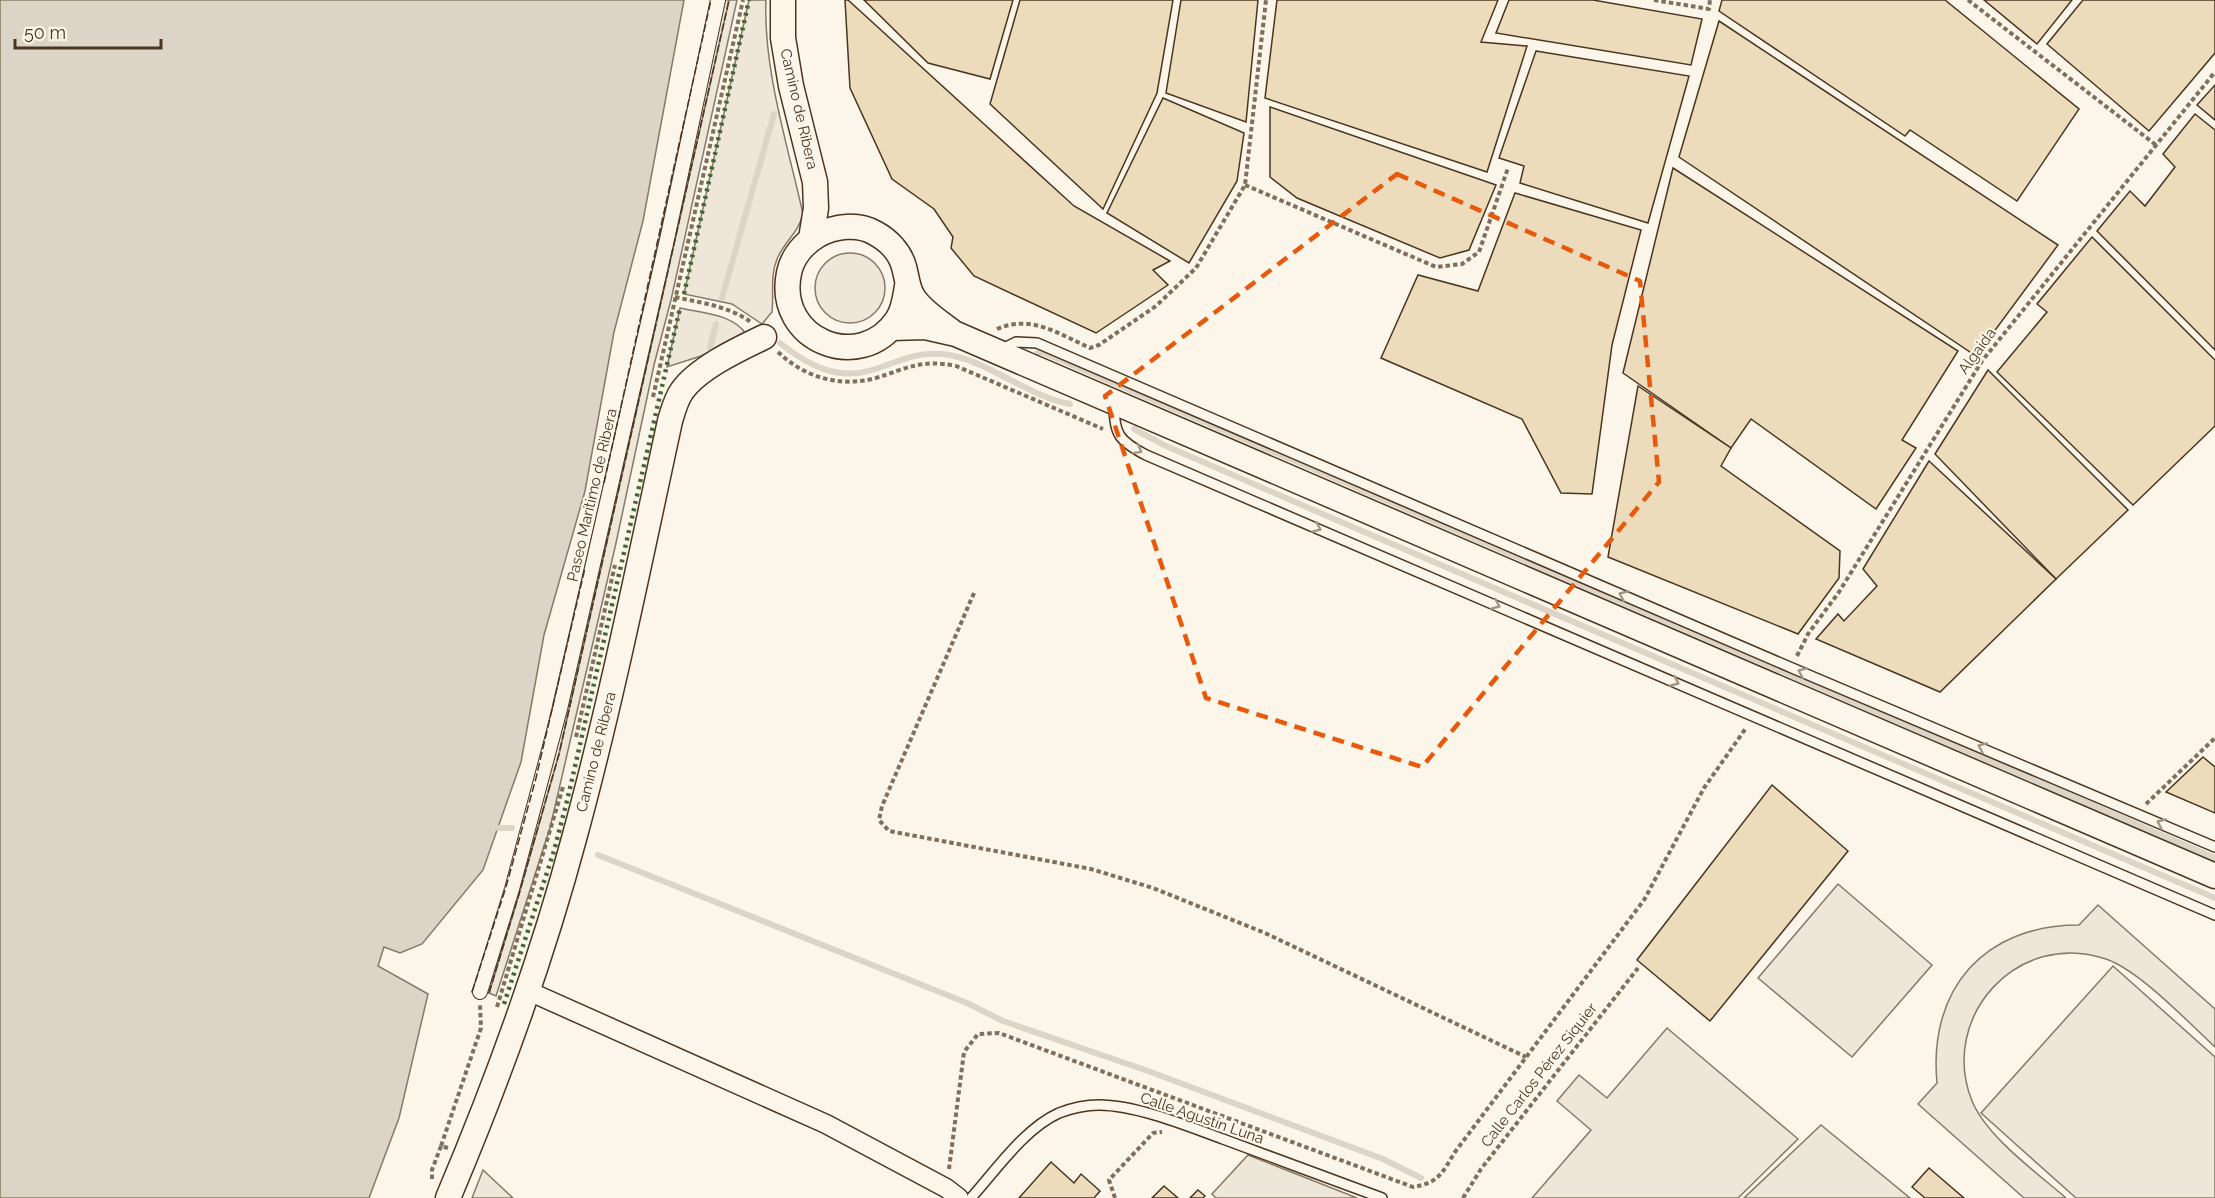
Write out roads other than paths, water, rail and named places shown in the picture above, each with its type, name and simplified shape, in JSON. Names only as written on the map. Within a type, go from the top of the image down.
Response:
[{"type":"main road","name":"Camino de Ribera","points":[[783,0],[783,38],[791,86],[815,182],[816,208],[811,239]]},
{"type":"main road","name":"Camino de Ribera","points":[[815,182],[829,208],[849,227]]},
{"type":"main road","points":[[836,227],[849,227],[875,233],[893,247],[901,256],[907,286],[904,307],[891,328],[879,338],[862,345],[844,347],[814,337],[797,323],[788,300],[787,284],[790,266],[800,250],[811,239],[836,227]]},
{"type":"main road","points":[[907,286],[921,307],[956,334]]},
{"type":"main road","points":[[766,335],[777,324],[788,300]]},
{"type":"main road","points":[[891,328],[925,327],[956,334],[2215,876]]},
{"type":"main road","name":"Camino de Ribera","points":[[448,1198],[503,1064],[575,836],[612,690],[675,406],[682,390],[708,367],[766,335],[800,334],[814,337]]},
{"type":"street","name":"Paseo Marítimo de Ribera","points":[[480,992],[512,889],[560,709],[718,0]]},
{"type":"street","points":[[526,990],[825,1124],[952,1193]]},
{"type":"lane","points":[[991,349],[1016,342],[1037,342],[1791,668],[2215,847]]},
{"type":"lane","points":[[1114,402],[1114,427],[1130,446],[1146,455],[2215,915]]},
{"type":"lane","name":"Calle Agustín Luna","points":[[971,1198],[1026,1136],[1042,1123],[1078,1107],[1100,1105],[1123,1108],[1193,1128],[1382,1198]]},
{"type":"waterway","points":[[722,298],[774,114]]},
{"type":"waterway","points":[[710,348],[716,324]]},
{"type":"waterway","points":[[780,343],[812,364],[847,374],[872,370],[906,358],[923,355],[943,354],[959,357],[1039,394],[1070,404]]},
{"type":"waterway","points":[[1038,352],[2215,858]]},
{"type":"waterway","points":[[1134,429],[1164,445],[1325,515],[2215,898]]},
{"type":"waterway","points":[[498,828],[512,828]]},
{"type":"waterway","points":[[598,855],[967,1003],[1003,1021],[1148,1071],[1383,1159],[1421,1178]]}]
